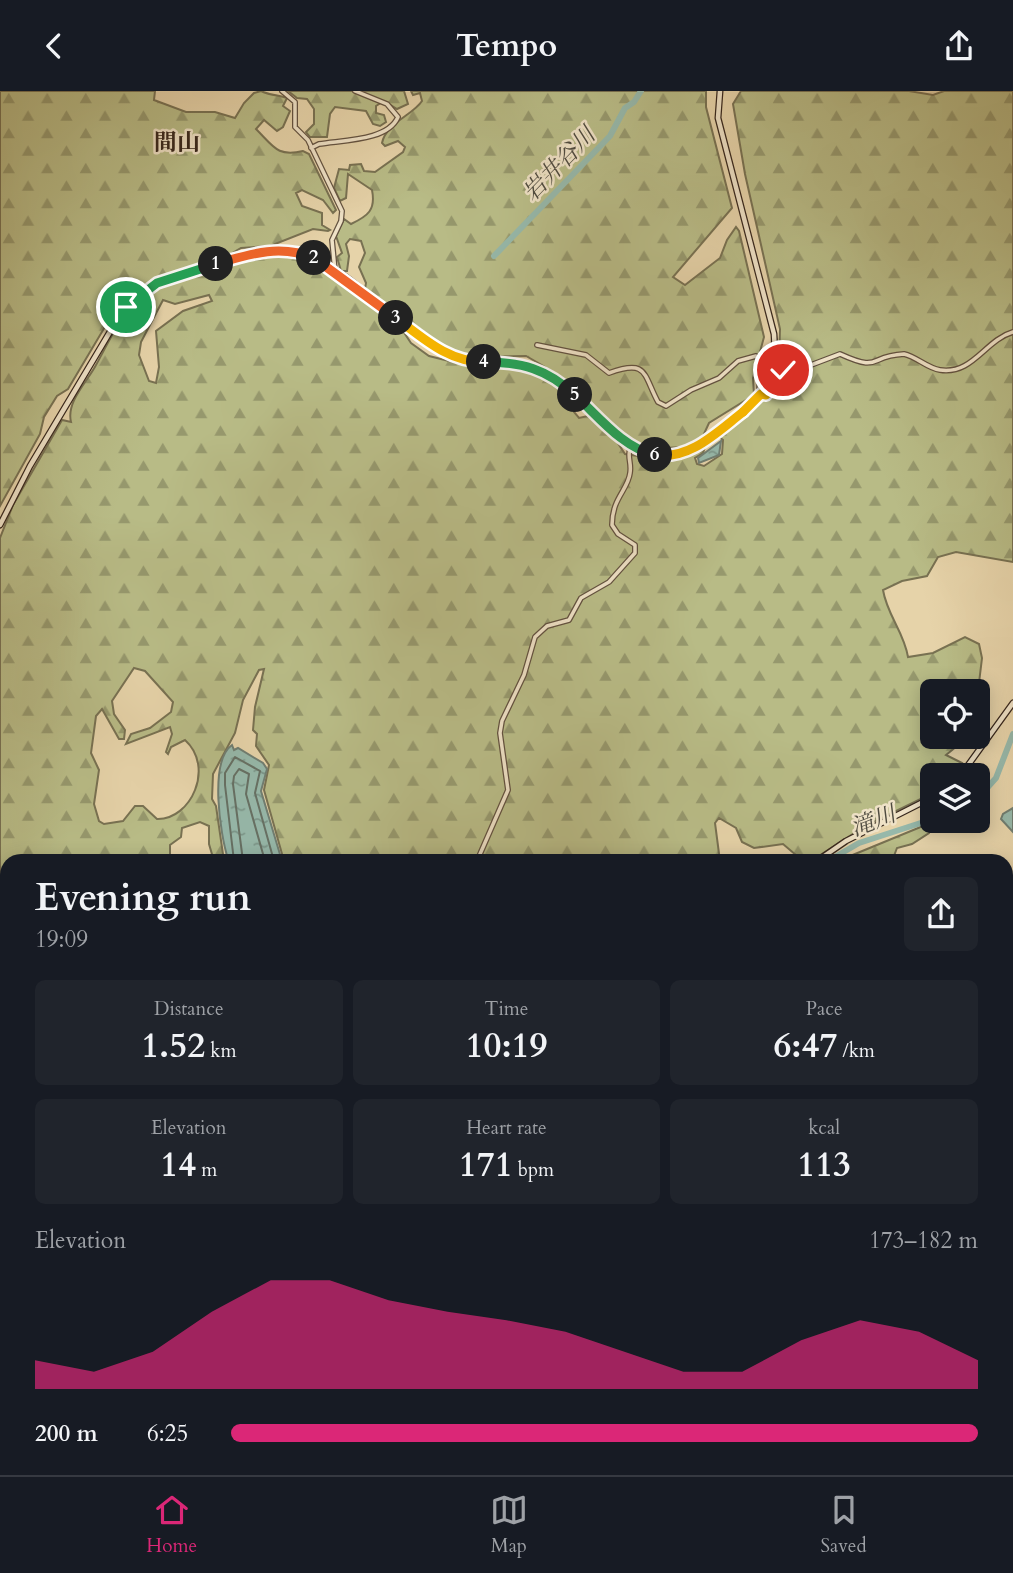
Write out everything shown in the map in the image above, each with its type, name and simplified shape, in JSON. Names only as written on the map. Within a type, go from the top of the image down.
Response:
[{"type":"street","points":[[282,91],[295,102],[293,122],[311,148],[342,211],[341,221],[332,240],[335,271]]},
{"type":"street","points":[[311,148],[319,144],[382,132],[394,125],[398,117],[394,108],[355,91]]},
{"type":"street","points":[[0,525],[30,465],[120,315],[143,292],[173,277],[265,250],[303,254],[335,271],[442,352],[465,361],[519,363],[551,376],[631,445],[661,456],[686,452],[742,414],[761,394],[773,368],[774,334],[718,118],[720,91]]},
{"type":"street","points":[[761,394],[766,395],[787,367],[811,365],[840,353],[860,363],[871,365],[904,354],[938,370],[959,370],[1001,338],[1013,333]]},
{"type":"street","points":[[537,345],[586,355],[609,373],[629,367],[640,370],[646,373],[663,406],[719,378],[738,361],[756,356],[761,361],[758,384],[761,394]]},
{"type":"street","points":[[480,854],[508,790],[500,727],[524,675],[535,637],[547,626],[569,620],[581,598],[609,582],[635,553],[635,545],[618,534],[612,525],[617,498],[630,473],[628,458],[631,445]]},
{"type":"street","points":[[970,763],[1013,703]]},
{"type":"street","points":[[827,854],[846,841],[920,804]]},
{"type":"street","points":[[683,1475],[741,1475]]},
{"type":"green space","points":[[0,91],[155,91],[154,100],[186,112],[215,112],[235,118],[254,93],[261,91],[287,98],[283,106],[290,111],[283,127],[277,131],[264,120],[256,129],[276,149],[287,153],[303,151],[309,154],[336,210],[333,213],[323,200],[302,190],[296,193],[302,206],[322,213],[322,225],[330,230],[313,229],[270,246],[241,248],[224,258],[153,280],[139,289],[106,325],[68,389],[57,396],[44,417],[40,434],[0,506]]},
{"type":"green space","points":[[288,91],[404,91],[408,104],[397,109],[384,101],[376,106],[376,113],[384,115],[386,122],[380,126],[373,124],[366,111],[335,107],[330,114],[327,137],[310,137],[306,132],[314,124],[314,109],[307,99],[297,98]]},
{"type":"green space","points":[[411,91],[706,91],[706,107],[732,208],[673,277],[685,285],[720,258],[736,227],[739,231],[764,337],[753,378],[754,395],[709,423],[703,436],[684,447],[644,449],[629,440],[563,378],[540,364],[526,356],[476,357],[453,353],[365,289],[366,283],[359,267],[365,253],[361,241],[350,239],[346,244],[349,256],[347,271],[341,271],[337,257],[342,253],[336,236],[344,219],[351,224],[366,215],[372,207],[373,197],[372,190],[348,174],[346,198],[340,201],[334,188],[339,169],[349,170],[350,165],[361,164],[364,171],[375,172],[403,152],[405,147],[398,141],[385,146],[382,143],[389,130],[422,101],[420,93],[413,95]]},
{"type":"green space","points":[[741,91],[909,91],[933,95],[944,91],[1013,91],[1013,562],[956,552],[938,557],[927,576],[902,581],[883,590],[908,657],[933,653],[965,637],[979,644],[982,658],[979,679],[920,679],[920,749],[953,749],[946,755],[962,763],[920,763],[920,799],[865,826],[822,854],[795,854],[783,844],[754,848],[742,842],[736,828],[719,818],[715,823],[719,854],[282,854],[264,790],[269,765],[256,746],[257,734],[253,730],[255,707],[264,669],[259,670],[243,700],[235,733],[213,774],[212,799],[216,806],[223,854],[212,854],[209,826],[200,822],[182,828],[181,837],[170,845],[170,854],[0,854],[0,538],[13,505],[62,420],[71,422],[70,415],[78,392],[126,313],[140,299],[169,283],[213,267],[277,253],[291,254],[338,279],[401,328],[411,343],[429,356],[465,365],[510,365],[534,371],[555,383],[576,401],[574,412],[579,418],[592,415],[612,434],[625,454],[665,460],[681,457],[706,444],[703,453],[695,458],[697,464],[704,466],[722,454],[723,440],[719,437],[770,392],[779,362],[780,329],[745,174],[733,104]],"holes":[[[209,295],[212,301],[183,311],[156,331],[159,367],[156,383],[149,381],[139,355],[141,342],[163,300],[175,304]],[[134,668],[145,671],[173,702],[171,712],[150,728],[131,734],[126,744],[170,727],[172,734],[166,752],[168,754],[171,747],[185,740],[194,751],[198,764],[195,790],[189,802],[169,817],[157,819],[143,806],[135,806],[123,821],[104,824],[99,821],[94,804],[99,770],[91,753],[96,716],[102,709],[119,739],[124,739],[125,730],[114,714],[112,701]]]},
{"type":"green space","points":[[920,827],[920,833],[929,833],[912,844],[897,848],[895,854],[855,854]]},
{"type":"water","points":[[721,441],[719,455],[699,463],[698,458]]},
{"type":"water","points":[[232,745],[234,750],[238,748],[263,763],[267,769],[261,791],[280,854],[227,854],[218,799],[225,753]]},
{"type":"water","points":[[1013,808],[1013,832],[1001,819],[1003,814]]},
{"type":"waterway","name":"岩井谷川","points":[[494,256],[610,136],[625,108],[634,102],[641,91]]},
{"type":"waterway","name":"滝川","points":[[990,785],[996,778],[1013,734]]},
{"type":"waterway","name":"滝川","points":[[840,854],[859,843],[920,823]]},
{"type":"district","name":"間山","points":[[177,142]]},
{"type":"route","points":[[126,307],[157,283],[173,277],[265,250],[293,251],[324,263],[442,352],[465,361],[519,363],[539,369],[563,383],[631,445],[643,452],[661,456],[686,452],[704,442],[749,408],[761,394],[766,395],[783,370]]}]
